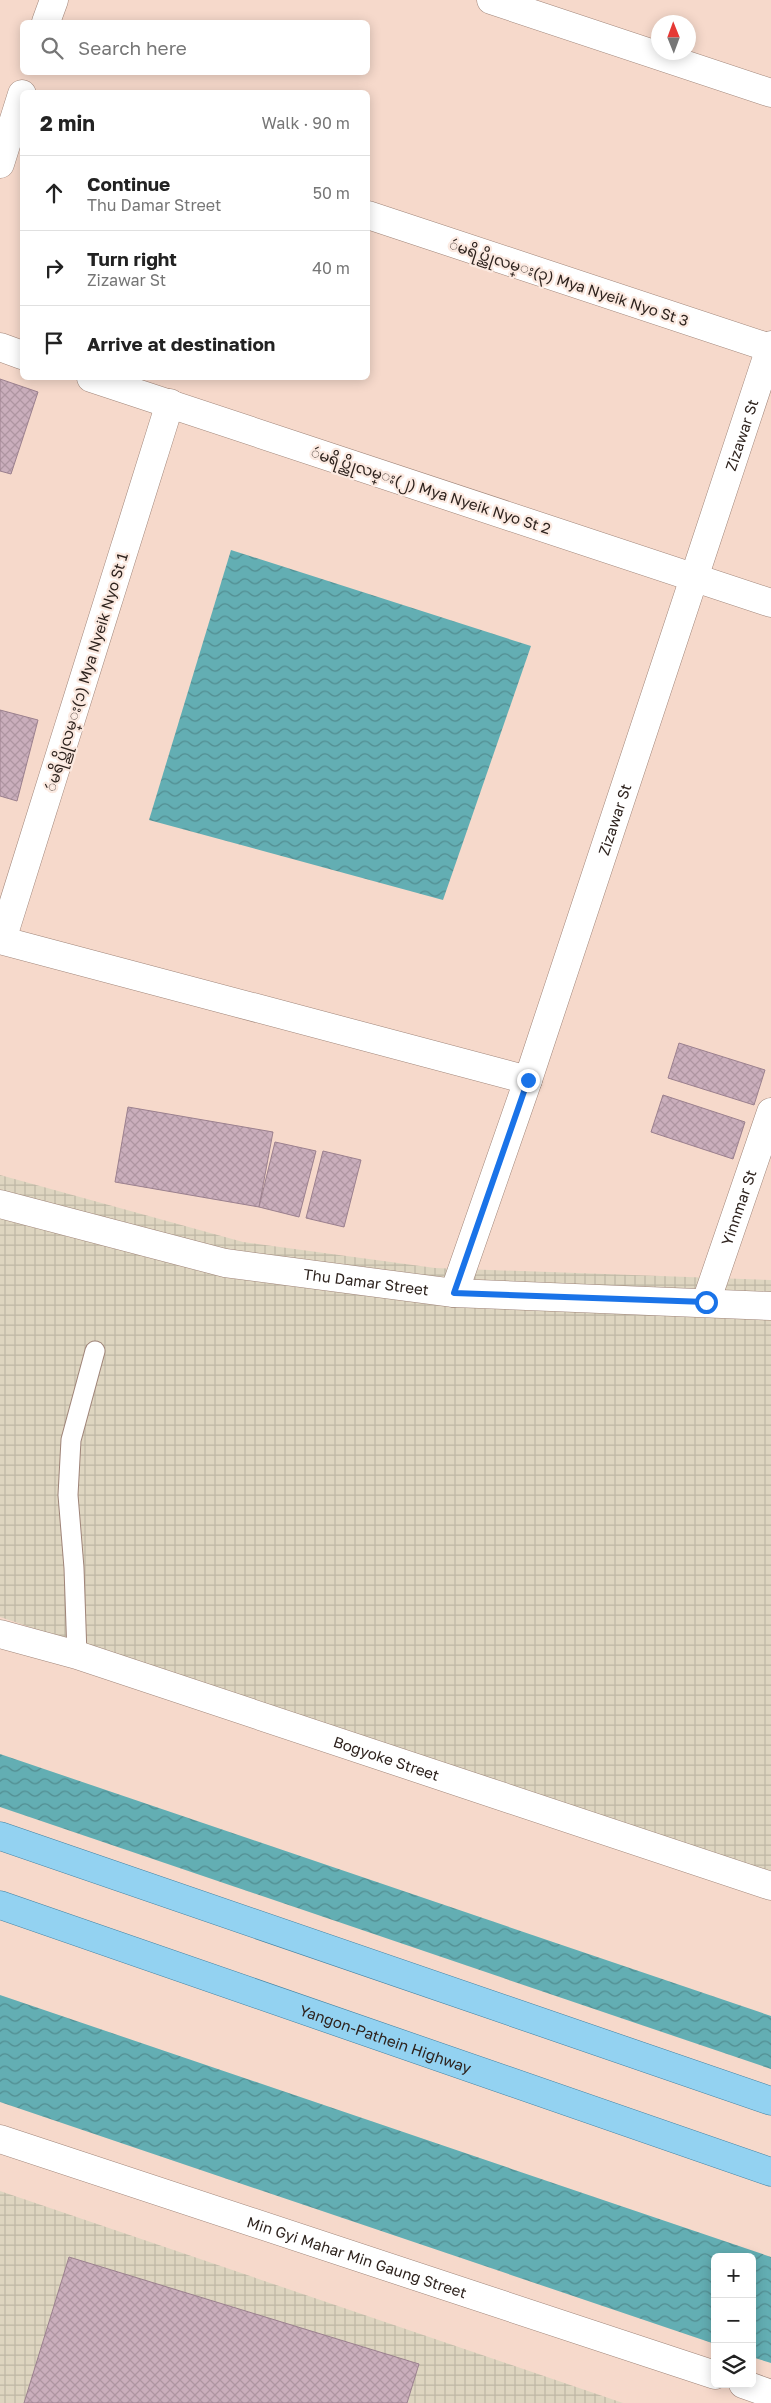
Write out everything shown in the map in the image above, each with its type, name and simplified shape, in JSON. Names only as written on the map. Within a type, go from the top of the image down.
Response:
[{"type":"main road","points":[[0,1836],[771,2101]]},
{"type":"main road","name":"Yangon-Pathein Highway","points":[[0,1905],[771,2172]]},
{"type":"street","points":[[47,20],[54,0]]},
{"type":"street","points":[[491,0],[771,93]]},
{"type":"street","points":[[24,90],[29,75]]},
{"type":"street","points":[[0,164],[20,103]]},
{"type":"street","name":"ဴမရိပ္ညိုလမ္း(၃) Mya Nyeik Nyo St 3","points":[[370,216],[770,347]]},
{"type":"street","points":[[0,347],[20,354]]},
{"type":"street","name":"Zizawar St","points":[[454,1293],[528,1080],[770,347]]},
{"type":"street","name":"ဴမရိပ္ညိုလမ္း(၂) Mya Nyeik Nyo St 2","points":[[98,380],[771,603]]},
{"type":"street","name":"ဴမရိပ္ညိုလမ္း(၁) Mya Nyeik Nyo St 1","points":[[1,940],[170,403]]},
{"type":"street","points":[[1,940],[528,1080]]},
{"type":"street","name":"Yinnmar St","points":[[706,1302],[771,1112]]},
{"type":"street","name":"Thu Damar Street","points":[[0,1204],[225,1263],[454,1293],[771,1306]]},
{"type":"street","name":"Bogyoke Street","points":[[0,1634],[77,1655],[771,1886]]},
{"type":"street","name":"Min Gyi Mahar Min Gaung Street","points":[[0,2139],[711,2374]]},
{"type":"street","points":[[754,2388],[771,2394]]},
{"type":"lane","points":[[77,1655],[74,1568],[68,1495],[71,1440],[95,1351]]},
{"type":"shaded area","points":[[0,1175],[243,1242],[435,1268],[771,1280],[771,1877],[0,1617]]},
{"type":"shaded area","points":[[0,2191],[623,2403],[0,2403]]},
{"type":"water","points":[[231,550],[531,646],[443,900],[149,820]]},
{"type":"water","points":[[0,1754],[771,2016],[771,2069],[0,1807]]},
{"type":"water","points":[[0,1995],[771,2257],[771,2363],[756,2358],[756,2253],[711,2253],[711,2343],[0,2102]]},
{"type":"building","points":[[0,379],[38,392],[11,474],[0,471]]},
{"type":"building","points":[[0,710],[38,720],[17,801],[0,796]]},
{"type":"building","points":[[679,1043],[765,1070],[754,1105],[668,1078]]},
{"type":"building","points":[[663,1095],[745,1122],[733,1159],[651,1132]]},
{"type":"building","points":[[128,1107],[273,1132],[259,1207],[115,1182]]},
{"type":"building","points":[[275,1142],[316,1151],[299,1217],[259,1207]]},
{"type":"building","points":[[323,1151],[361,1160],[344,1227],[306,1218]]},
{"type":"building","points":[[69,2257],[419,2364],[407,2403],[24,2403]]},
{"type":"route","points":[[528,1080],[454,1293],[706,1302]]}]
